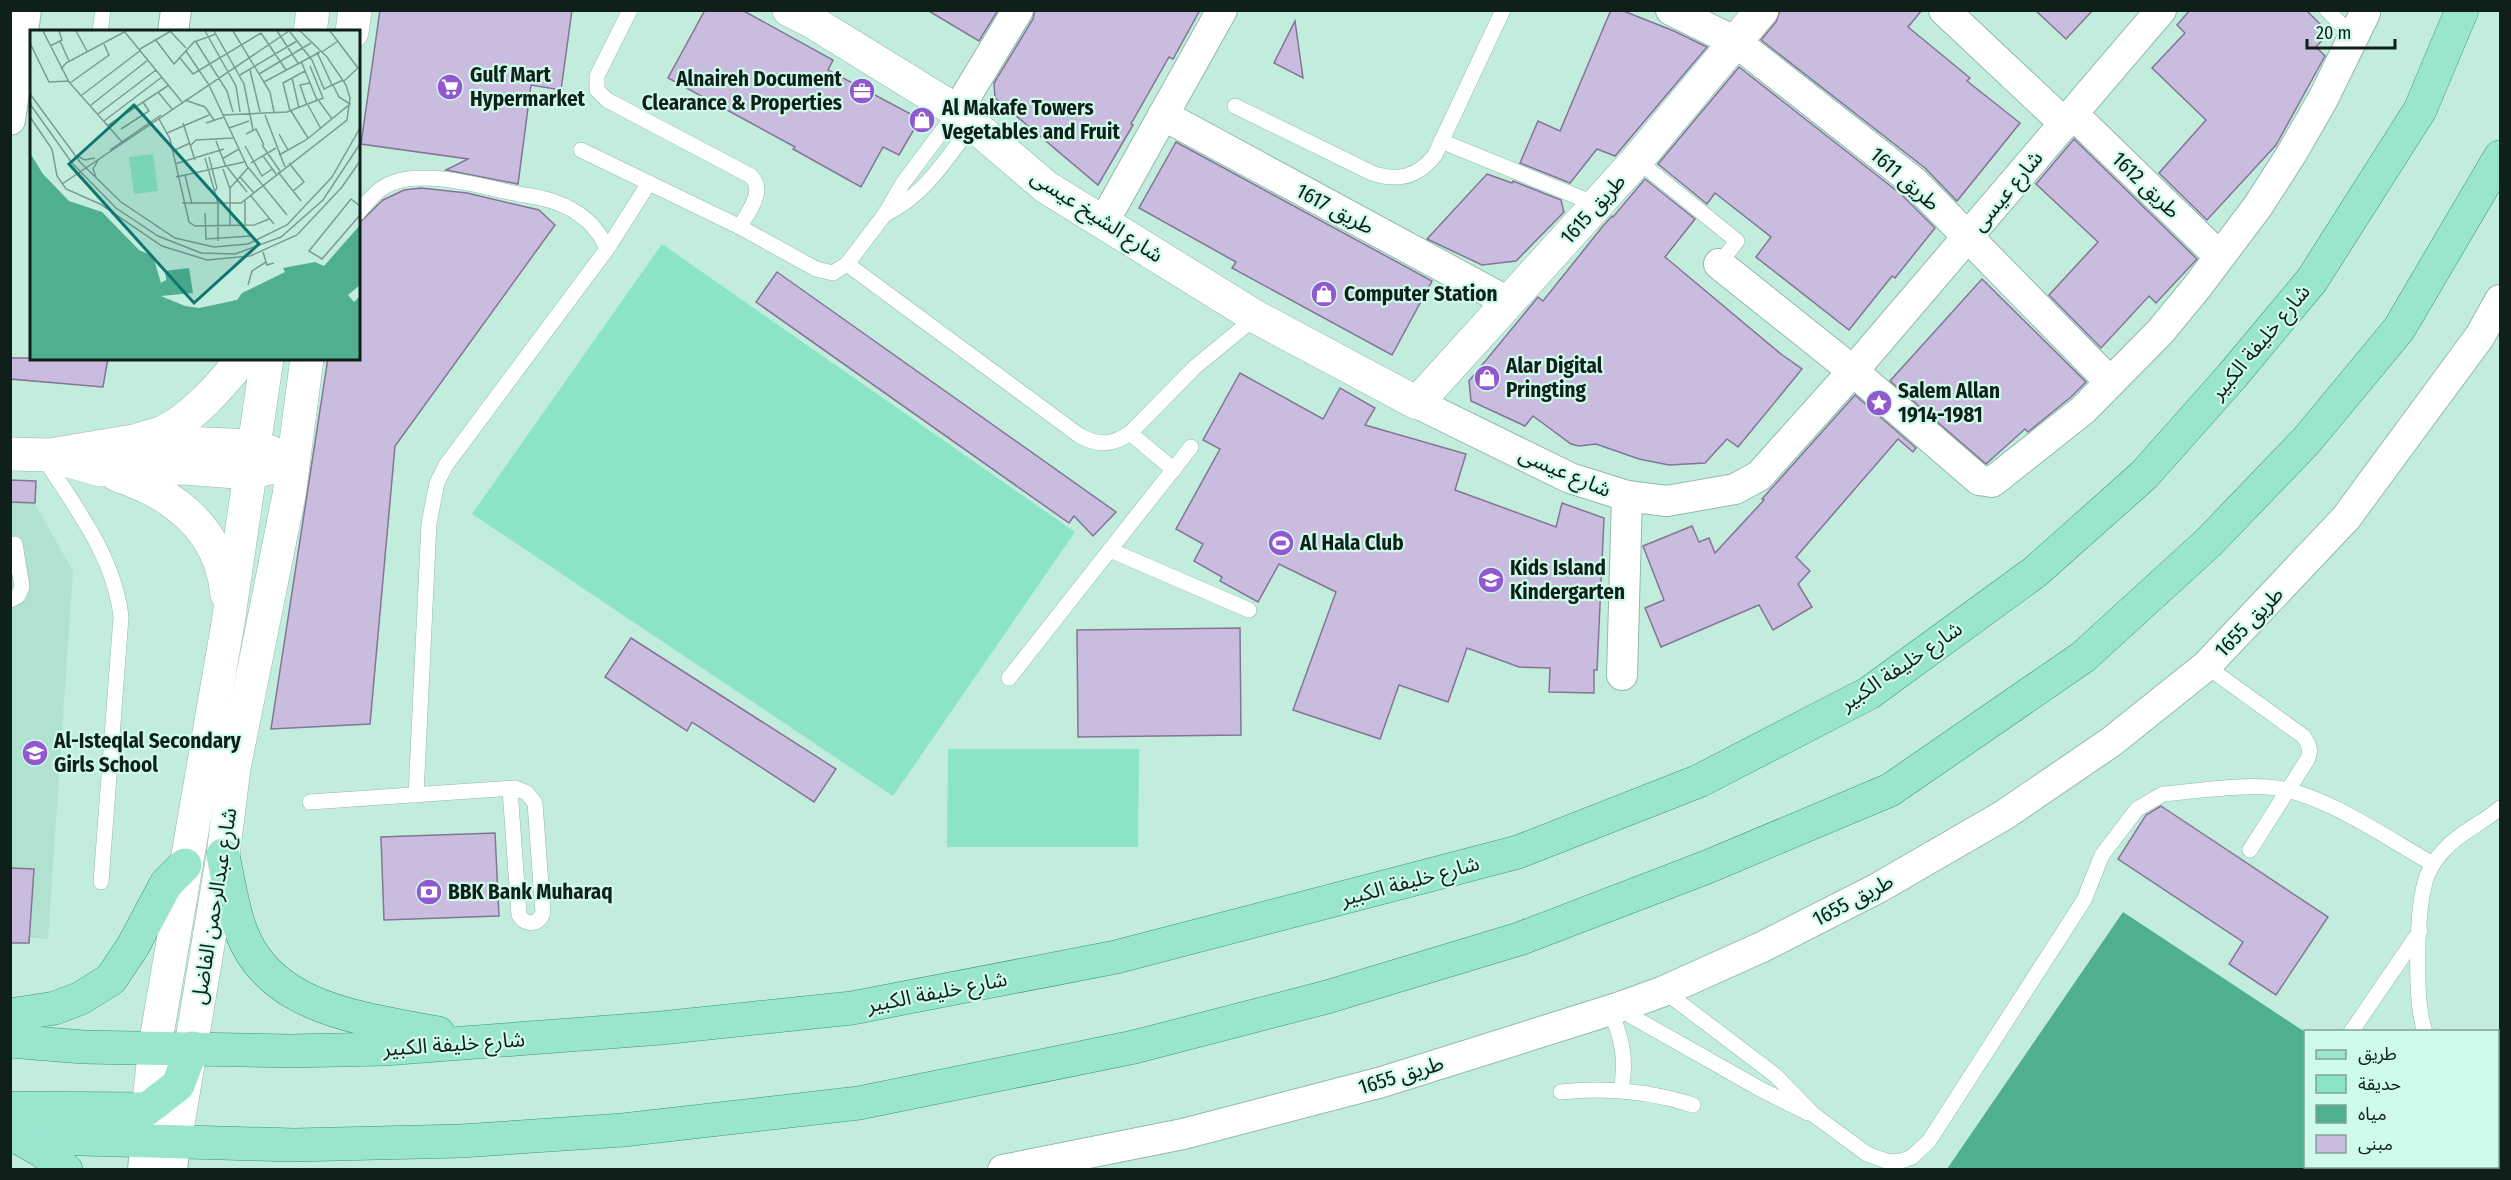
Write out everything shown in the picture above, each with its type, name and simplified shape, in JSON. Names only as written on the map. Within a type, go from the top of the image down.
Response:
[{"type":"main road","name":"شارع خليفة الكبير","points":[[10,1041],[83,1047],[154,1046],[290,1051],[384,1049],[661,1028],[852,1008],[1116,957],[1518,852],[1699,781],[1869,693],[2035,572],[2144,475],[2232,376],[2312,280],[2420,110],[2462,10]]},
{"type":"main road","points":[[15,1138],[157,1146],[461,1141],[658,1126],[859,1103],[1134,1047],[1327,998],[1519,939],[1707,867],[1890,790],[2083,657],[2209,542],[2307,440],[2399,329],[2500,157]]},
{"type":"main road","points":[[223,855],[241,932],[258,962],[284,988],[317,1005],[353,1017],[484,1042]]},
{"type":"main road","points":[[10,1015],[55,1008],[81,998],[111,979],[133,946],[166,884],[184,865]]},
{"type":"main road","points":[[157,1146],[192,1048]]},
{"type":"main road","points":[[10,1108],[157,1146]]},
{"type":"main road","points":[[15,1138],[42,1151],[66,1170]]},
{"type":"main road","points":[[228,1170],[265,1151],[294,1145]]},
{"type":"street","points":[[10,120],[26,10]]},
{"type":"street","points":[[173,30],[176,10]]},
{"type":"street","points":[[310,30],[313,10]]},
{"type":"street","points":[[352,30],[355,10]]},
{"type":"street","points":[[965,117],[1018,10]]},
{"type":"street","points":[[1103,223],[1222,10]]},
{"type":"street","name":"طريق 1611","points":[[1671,10],[1736,42],[1914,182],[2110,382]]},
{"type":"street","name":"طريق 1615","points":[[1417,403],[1598,205],[1762,10]]},
{"type":"street","name":"طريق 1612","points":[[1944,10],[2069,119],[2219,256]]},
{"type":"street","name":"شارع عيسى","points":[[1417,403],[1570,478],[1627,496],[1667,501],[1735,489],[1759,476],[1853,371],[2161,10]]},
{"type":"street","name":"شارع الشيخ عيسى","points":[[804,14],[965,117],[1046,188],[1256,317],[1417,403]]},
{"type":"street","points":[[1719,264],[1853,371],[1979,480],[1986,483],[1998,479],[2083,410],[2160,332],[2197,287],[2258,206],[2292,153],[2323,99],[2359,25]]},
{"type":"street","name":"طريق 1617","points":[[1163,115],[1508,302]]},
{"type":"street","name":"طريق 1655","points":[[1003,1170],[1183,1134],[1382,1082],[1613,1010],[1664,991],[1762,947],[1878,888],[2004,815],[2111,742],[2206,666],[2346,518],[2480,336],[2500,300]]},
{"type":"street","points":[[34,455],[133,441],[163,432],[214,392],[241,360]]},
{"type":"street","name":"شارع عبدالرحمن الفاضل","points":[[157,1146],[192,1048],[223,855],[234,768],[289,495],[270,454],[267,360]]},
{"type":"street","name":"شارع عبدالرحمن الفاضل","points":[[157,1146],[154,1046],[228,623],[270,454],[306,360]]},
{"type":"street","points":[[133,441],[270,454]]},
{"type":"street","points":[[101,470],[184,468],[270,454]]},
{"type":"street","points":[[34,455],[130,479],[161,494],[189,513],[206,535],[219,562],[227,592],[228,623]]},
{"type":"street","points":[[1622,675],[1627,496]]},
{"type":"lane","points":[[100,30],[103,10]]},
{"type":"lane","points":[[630,10],[597,76],[597,90],[607,99],[751,176],[757,185],[757,195],[740,227]]},
{"type":"lane","points":[[1235,106],[1384,177],[1396,179],[1419,171],[1435,154],[1503,10]]},
{"type":"lane","points":[[2327,10],[2359,25]]},
{"type":"lane","points":[[581,150],[740,227],[824,272],[833,273],[847,264],[885,214],[903,183],[965,117]]},
{"type":"lane","points":[[1441,141],[1598,205]]},
{"type":"lane","points":[[1637,160],[1737,241],[1719,264]]},
{"type":"lane","points":[[360,211],[378,191],[392,183],[409,179],[449,180],[554,201],[578,214],[593,226],[602,235],[607,249]]},
{"type":"lane","points":[[416,795],[429,523],[437,483],[446,465],[607,249],[649,183]]},
{"type":"lane","points":[[847,264],[1080,436],[1093,443],[1106,444],[1119,441],[1130,433],[1196,366],[1256,317]]},
{"type":"lane","points":[[1130,433],[1174,470]]},
{"type":"lane","points":[[1009,678],[1191,447]]},
{"type":"lane","points":[[34,455],[102,551],[119,598],[121,617],[101,882]]},
{"type":"lane","points":[[10,600],[18,596],[22,587],[15,544]]},
{"type":"lane","points":[[1110,550],[1249,610]]},
{"type":"lane","points":[[2206,666],[2303,736],[2308,742],[2309,755],[2250,850]]},
{"type":"lane","points":[[1613,1010],[1762,1090],[1814,1115],[1878,1160],[1895,1161],[1912,1157],[1929,1141],[2084,900],[2102,855],[2137,809],[2163,794],[2248,787],[2288,790],[2325,803],[2433,864]]},
{"type":"lane","points":[[310,802],[510,789],[527,793],[535,803],[543,913],[537,921],[532,923],[519,915],[510,789]]},
{"type":"lane","points":[[2425,1030],[2418,1000],[2423,891],[2433,864],[2445,848],[2500,808]]},
{"type":"lane","points":[[2352,1030],[2420,931]]},
{"type":"lane","points":[[1664,991],[1774,1075],[1814,1115]]},
{"type":"lane","points":[[1613,1010],[1623,1049],[1624,1073],[1621,1089]]},
{"type":"lane","points":[[1561,1092],[1621,1089],[1669,1097],[1693,1105]]},
{"type":"shaded area","name":"Al-Isteqlal Secondary Girls School","points":[[11,480],[36,481],[35,504],[73,571],[48,939],[11,936]]},
{"type":"green space","points":[[662,244],[1075,532],[893,796],[472,514]]},
{"type":"green space","points":[[948,749],[1139,749],[1138,847],[947,847]]},
{"type":"water","points":[[2123,912],[2304,1031],[2304,1168],[2359,1168],[2358,1169],[1947,1169]]},
{"type":"building","name":"Gulf Mart Hypermarket","points":[[380,10],[572,10],[561,90],[531,85],[518,184],[446,170],[468,159],[361,144]]},
{"type":"building","points":[[705,10],[742,10],[833,60],[828,70],[920,119],[899,155],[883,147],[861,187],[793,149],[795,147],[668,78]]},
{"type":"building","points":[[927,10],[998,10],[979,41]]},
{"type":"building","points":[[1035,10],[1200,10],[1173,59],[1169,57],[1098,185],[995,98],[994,83],[1033,19]]},
{"type":"building","points":[[1611,10],[1621,10],[1707,47],[1615,156],[1597,149],[1570,183],[1520,163],[1538,121],[1560,131]]},
{"type":"building","points":[[1780,10],[1922,10],[1908,27],[1970,78],[1967,81],[2020,123],[1957,201],[1925,168],[1761,40],[1776,22]]},
{"type":"building","points":[[2035,10],[2093,10],[2066,39]]},
{"type":"building","points":[[2190,10],[2306,10],[2329,33],[2316,47],[2325,56],[2276,145],[2207,220],[2159,173],[2206,120],[2152,68],[2185,33],[2177,25]]},
{"type":"building","points":[[1295,21],[1303,78],[1274,63]]},
{"type":"building","points":[[1739,67],[1902,195],[1935,228],[1895,278],[1892,276],[1849,330],[1756,257],[1771,237],[1715,193],[1707,204],[1658,164]]},
{"type":"building","points":[[2074,139],[2197,259],[2156,303],[2149,296],[2101,348],[2049,295],[2098,242],[2036,184]]},
{"type":"building","points":[[1176,142],[1432,281],[1392,355],[1232,268],[1236,262],[1139,208]]},
{"type":"building","points":[[1487,174],[1512,183],[1513,181],[1561,200],[1564,212],[1516,261],[1482,265],[1427,239]]},
{"type":"building","points":[[1645,179],[1695,219],[1665,257],[1802,369],[1738,447],[1727,439],[1705,463],[1669,465],[1639,459],[1596,444],[1579,446],[1571,444],[1533,416],[1525,426],[1471,401],[1469,381],[1538,297],[1543,301],[1603,226]]},
{"type":"building","points":[[421,188],[467,193],[539,210],[555,225],[395,446],[370,724],[271,729],[328,360],[360,360],[360,222],[383,200],[404,190]]},
{"type":"building","points":[[777,272],[1116,512],[1093,536],[1074,516],[1069,523],[756,302]]},
{"type":"building","points":[[1982,279],[2086,382],[2028,432],[2025,429],[1986,464],[1890,381]]},
{"type":"building","points":[[10,358],[108,360],[103,387],[10,379]]},
{"type":"building","points":[[1240,373],[1323,419],[1340,388],[1375,408],[1365,425],[1466,454],[1455,490],[1556,527],[1562,503],[1604,518],[1594,693],[1549,692],[1550,668],[1519,667],[1467,648],[1448,702],[1399,685],[1380,739],[1293,710],[1336,592],[1279,564],[1258,602],[1220,581],[1222,577],[1194,561],[1203,544],[1176,529],[1220,449],[1203,440]]},
{"type":"building","points":[[1855,395],[1916,448],[1913,452],[1898,439],[1796,557],[1810,571],[1798,584],[1812,607],[1773,630],[1759,605],[1661,647],[1645,608],[1664,600],[1643,546],[1692,526],[1699,542],[1709,538],[1715,553]]},
{"type":"building","points":[[10,480],[36,481],[35,503],[10,502]]},
{"type":"building","points":[[1240,628],[1241,735],[1078,737],[1077,630]]},
{"type":"building","points":[[631,638],[836,769],[814,802],[692,722],[687,731],[605,677]]},
{"type":"building","points":[[2161,806],[2328,917],[2276,995],[2229,964],[2243,942],[2118,859],[2146,815]]},
{"type":"building","points":[[495,833],[499,916],[384,920],[381,837]]},
{"type":"building","points":[[10,868],[34,869],[29,943],[10,943]]},
{"type":"place","name":"Gulf Mart Hypermarket","points":[[450,87]]},
{"type":"place","name":"Alnaireh Document Clearance & Properties","points":[[862,91]]},
{"type":"place","name":"Al Makafe Towers Vegetables and Fruit","points":[[922,120]]},
{"type":"place","name":"Computer Station","points":[[1324,294]]},
{"type":"place","name":"Alar Digital Pringting","points":[[1487,378]]},
{"type":"place","name":"Salem Allan 1914-1981","points":[[1879,403]]},
{"type":"place","name":"Al Hala Club","points":[[1281,543]]},
{"type":"place","name":"Kids Island Kindergarten","points":[[1491,580]]},
{"type":"place","name":"Al-Isteqlal Secondary Girls School","points":[[35,753]]},
{"type":"place","name":"BBK Bank Muharaq","points":[[429,892]]}]
